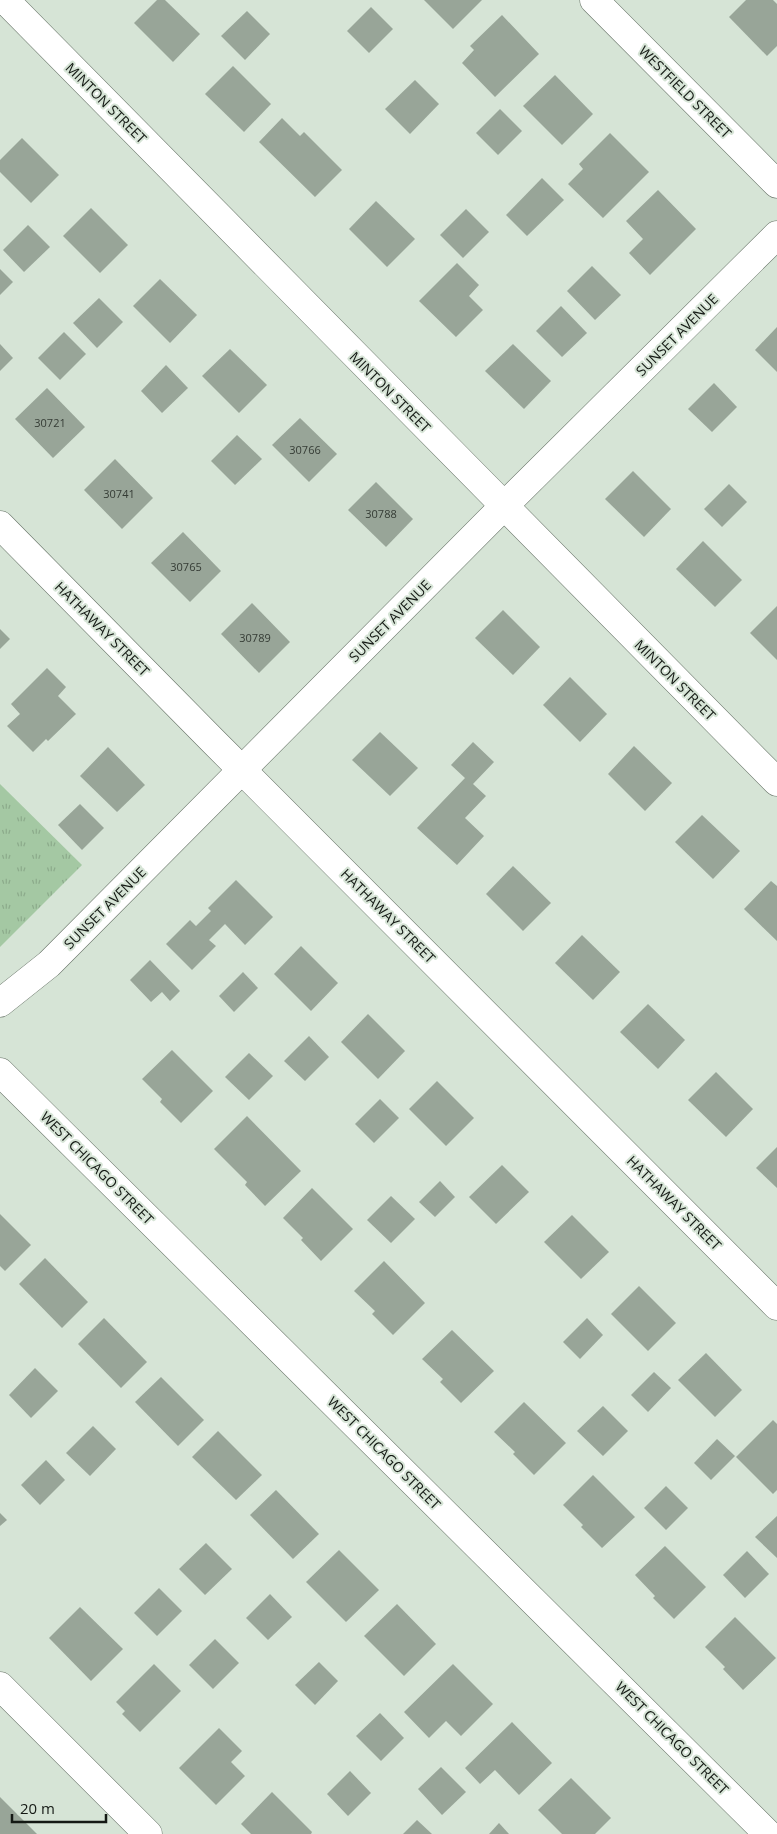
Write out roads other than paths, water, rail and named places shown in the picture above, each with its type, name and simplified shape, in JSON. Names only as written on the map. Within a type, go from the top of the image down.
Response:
[{"type":"street","name":"MINTON STREET","points":[[5,0],[777,782]]},
{"type":"street","name":"WESTFIELD STREET","points":[[594,0],[777,184]]},
{"type":"street","name":"SUNSET AVENUE","points":[[0,1003],[49,964],[504,506],[777,235]]},
{"type":"street","name":"HATHAWAY STREET","points":[[0,525],[777,1306]]},
{"type":"street","name":"WEST CHICAGO STREET","points":[[0,1072],[768,1834]]},
{"type":"street","points":[[0,1686],[148,1834]]}]
